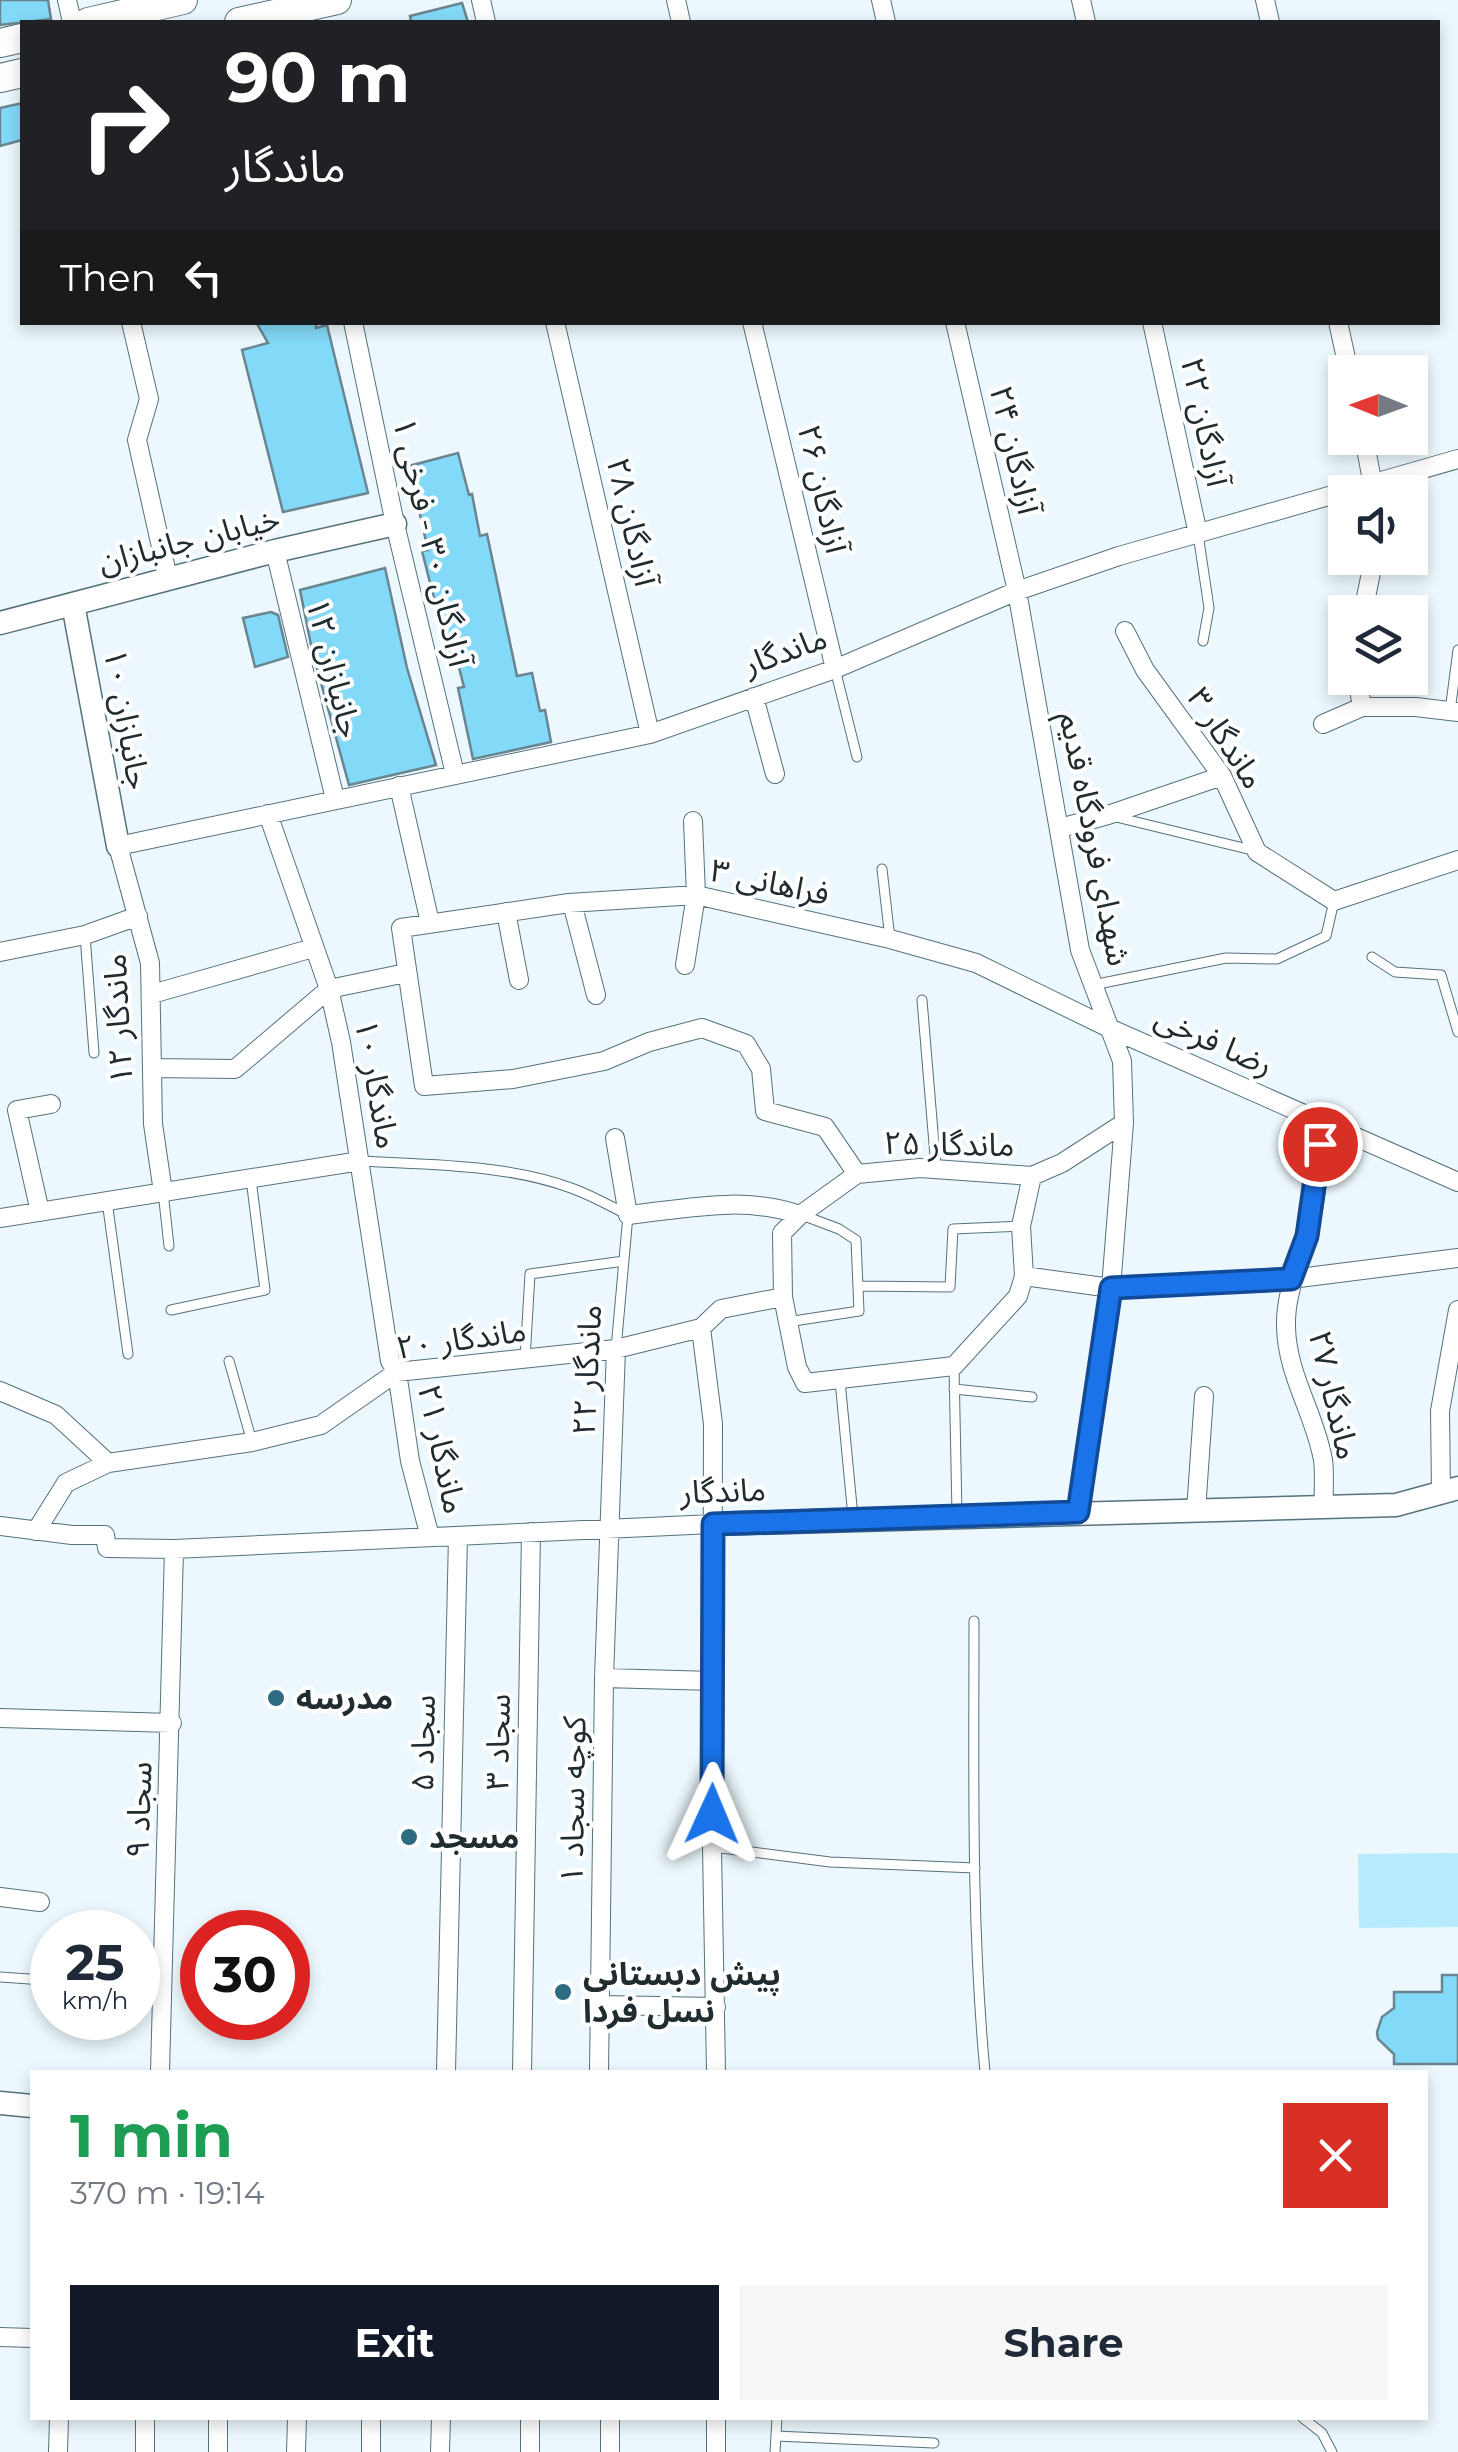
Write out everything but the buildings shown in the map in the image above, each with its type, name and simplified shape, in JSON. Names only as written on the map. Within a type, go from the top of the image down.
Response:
[{"type":"main road","points":[[97,20],[183,0]]},
{"type":"main road","points":[[259,20],[288,17],[337,0]]},
{"type":"street","points":[[131,325],[149,400],[137,440],[168,578]]},
{"type":"street","name":"آزادگان ۳۰ - فرخی ۱","points":[[353,325],[395,524],[456,774]]},
{"type":"street","name":"آزادگان ۲۸","points":[[556,325],[650,734]]},
{"type":"street","name":"آزادگان ۲۶","points":[[753,325],[835,669]]},
{"type":"street","name":"آزادگان ۲۴","points":[[956,325],[1017,591]]},
{"type":"street","name":"آزادگان ۲۲","points":[[1153,325],[1198,534]]},
{"type":"street","points":[[1339,325],[1345,355]]},
{"type":"street","name":"ماندگار","points":[[1410,475],[1458,459]]},
{"type":"street","name":"ماندگار","points":[[118,846],[650,734],[835,669],[1017,591],[1119,556],[1328,499]]},
{"type":"street","name":"خیابان جانبازان","points":[[0,623],[395,524]]},
{"type":"street","name":"جانبازان ۱۲","points":[[275,551],[334,798]]},
{"type":"street","name":"شهدای فرودگاه قدیم","points":[[1017,591],[1080,950],[1122,1061],[1124,1123],[1111,1288],[1078,1512]]},
{"type":"street","name":"جانبازان ۱۰","points":[[73,604],[118,846]]},
{"type":"street","name":"ماندگار ۳","points":[[1125,632],[1145,670],[1222,776],[1257,852]]},
{"type":"street","points":[[1360,695],[1362,706]]},
{"type":"street","points":[[754,697],[775,774]]},
{"type":"street","points":[[1322,724],[1362,706],[1454,712]]},
{"type":"street","points":[[1060,828],[1222,776]]},
{"type":"street","points":[[399,786],[430,923]]},
{"type":"street","name":"ماندگار ۱۰","points":[[268,814],[330,990],[390,1361],[396,1372]]},
{"type":"street","points":[[685,965],[696,895],[692,821]]},
{"type":"street","name":"ماندگار ۱۲","points":[[118,846],[150,963],[153,1124],[163,1192]]},
{"type":"street","points":[[1257,852],[1334,901],[1458,860]]},
{"type":"street","name":"فراهانی ۳","points":[[406,973],[401,928],[572,903],[696,895],[890,939],[976,964],[1110,1028]]},
{"type":"street","points":[[572,903],[596,995]]},
{"type":"street","points":[[506,912],[519,980]]},
{"type":"street","points":[[0,952],[85,935],[138,916]]},
{"type":"street","points":[[152,994],[313,948]]},
{"type":"street","points":[[152,1068],[235,1069],[330,990],[406,973],[424,1086],[512,1079],[604,1061],[648,1042],[702,1028],[746,1044],[762,1069],[765,1110],[825,1127],[857,1174],[800,1214],[782,1234],[783,1297],[797,1366],[805,1383],[954,1366],[1018,1296],[1024,1276],[1111,1288],[1291,1279],[1458,1258]]},
{"type":"street","name":"رضا فرخی","points":[[1110,1028],[1458,1182]]},
{"type":"street","points":[[40,1212],[17,1110],[52,1104]]},
{"type":"street","name":"ماندگار ۲۷","points":[[1322,1122],[1315,1195],[1307,1236],[1291,1279],[1286,1326],[1293,1376],[1323,1462],[1324,1507]]},
{"type":"street","points":[[1032,1176],[1062,1163],[1124,1123]]},
{"type":"street","points":[[615,1138],[628,1216],[722,1203],[779,1208],[800,1214]]},
{"type":"street","points":[[0,1218],[360,1161]]},
{"type":"street","name":"ماندگار ۲۵","points":[[857,1174],[936,1168],[1032,1176],[1020,1226],[1024,1276]]},
{"type":"street","name":"ماندگار ۲۰","points":[[36,1531],[66,1483],[108,1463],[252,1442],[321,1425],[396,1372],[616,1349],[701,1328],[721,1309],[783,1297]]},
{"type":"street","points":[[1450,1490],[1440,1411],[1458,1310]]},
{"type":"street","points":[[701,1328],[713,1424],[716,2070]]},
{"type":"street","name":"ماندگار ۲۲","points":[[609,1528],[616,1349]]},
{"type":"street","name":"ماندگار ۲۱","points":[[396,1372],[410,1461],[430,1536]]},
{"type":"street","points":[[0,1390],[56,1415],[108,1463]]},
{"type":"street","points":[[1196,1510],[1204,1396]]},
{"type":"street","name":"ماندگار","points":[[0,1526],[105,1535],[107,1548],[174,1549],[713,1524],[1396,1505],[1450,1490]]},
{"type":"street","name":"کوچه سجاد ۱","points":[[599,2070],[609,1528]]},
{"type":"street","name":"سجاد ۳","points":[[522,2070],[531,1532]]},
{"type":"street","name":"سجاد ۵","points":[[446,2070],[458,1536]]},
{"type":"street","name":"سجاد ۹","points":[[160,2070],[174,1549]]},
{"type":"street","points":[[604,1678],[714,1682]]},
{"type":"street","points":[[0,1718],[172,1723]]},
{"type":"street","points":[[0,1897],[40,1902]]},
{"type":"street","points":[[600,2006],[716,2007]]},
{"type":"street","points":[[0,2103],[30,2106]]},
{"type":"street","points":[[0,2337],[30,2338]]},
{"type":"street","points":[[58,2452],[59,2420]]},
{"type":"street","points":[[145,2452],[146,2420]]},
{"type":"street","points":[[218,2420],[218,2452]]},
{"type":"street","points":[[296,2452],[297,2420]]},
{"type":"street","points":[[371,2452],[372,2420]]},
{"type":"street","points":[[440,2452],[441,2420]]},
{"type":"street","points":[[530,2420],[530,2452]]},
{"type":"street","points":[[610,2420],[610,2452]]},
{"type":"street","points":[[716,2420],[716,2452]]},
{"type":"lane","points":[[1198,534],[1209,608],[1203,640]]},
{"type":"lane","points":[[1454,712],[1458,650]]},
{"type":"lane","points":[[835,669],[857,757]]},
{"type":"lane","points":[[1108,815],[1257,852]]},
{"type":"lane","points":[[882,870],[890,939]]},
{"type":"lane","points":[[1093,985],[1226,958],[1277,959],[1326,936],[1334,901]]},
{"type":"lane","points":[[85,935],[94,1053]]},
{"type":"lane","points":[[1372,956],[1395,972],[1441,974],[1458,1032]]},
{"type":"lane","points":[[922,1000],[936,1168]]},
{"type":"lane","points":[[360,1161],[447,1166],[521,1176],[570,1188],[628,1216]]},
{"type":"lane","points":[[170,1310],[265,1290],[251,1179]]},
{"type":"lane","points":[[163,1192],[169,1246]]},
{"type":"lane","points":[[107,1202],[128,1354]]},
{"type":"lane","points":[[787,1322],[859,1311],[856,1240],[800,1214]]},
{"type":"lane","name":"ماندگار ۲۲","points":[[616,1349],[628,1216]]},
{"type":"lane","points":[[858,1286],[950,1288],[953,1230],[1020,1226]]},
{"type":"lane","points":[[525,1359],[530,1274],[624,1261]]},
{"type":"lane","points":[[228,1362],[252,1442]]},
{"type":"lane","points":[[954,1366],[957,1517]]},
{"type":"lane","points":[[840,1381],[853,1519]]},
{"type":"lane","points":[[954,1389],[1032,1397]]},
{"type":"lane","points":[[974,1621],[974,1868],[978,2003],[985,2070]]},
{"type":"lane","points":[[712,1847],[830,1862],[974,1868]]},
{"type":"lane","points":[[0,1977],[30,1979]]},
{"type":"lane","points":[[776,2452],[777,2420]]},
{"type":"lane","points":[[1306,2420],[1322,2433],[1332,2452]]},
{"type":"lane","points":[[776,2436],[934,2443]]},
{"type":"shaded area","points":[[1458,1853],[1458,1927],[1359,1928],[1358,1854]]},
{"type":"place","name":"مدرسه","points":[[276,1698]]},
{"type":"place","name":"مسجد","points":[[409,1837]]},
{"type":"place","name":"پیش دبستانی نسل فردا","points":[[563,1992]]},
{"type":"route","points":[[712,1814],[713,1524],[1078,1512],[1111,1288],[1291,1279],[1307,1236],[1320,1144]]}]
